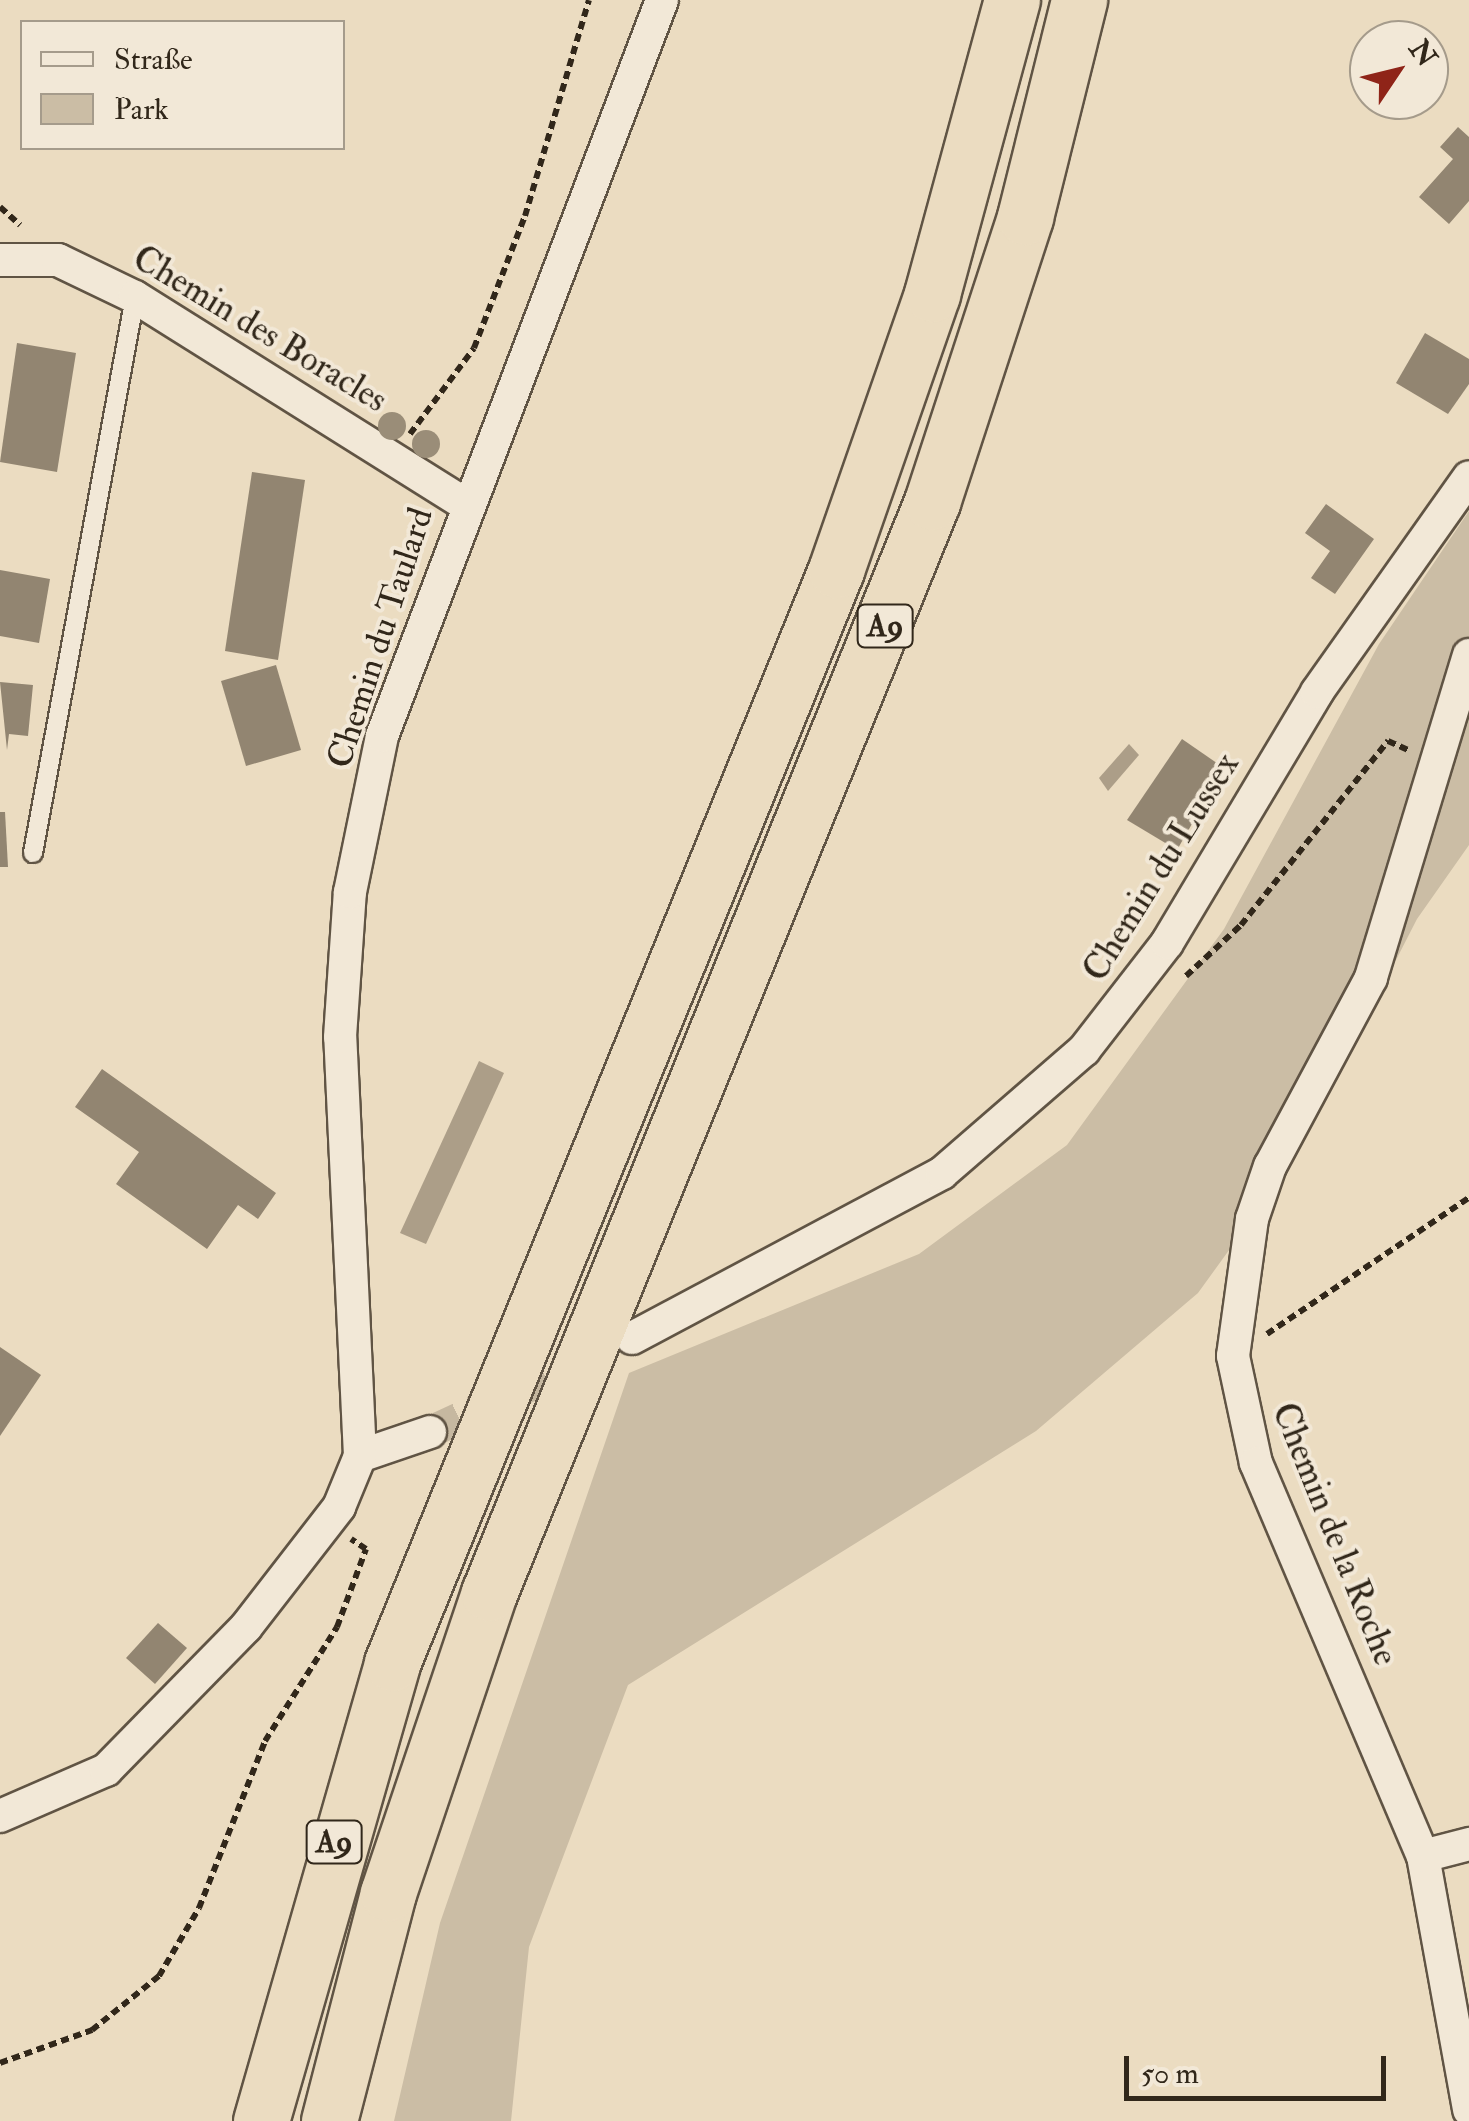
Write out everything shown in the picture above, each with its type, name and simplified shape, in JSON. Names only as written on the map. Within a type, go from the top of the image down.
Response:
[{"type":"highway","name":"A9","points":[[261,2121],[392,1664],[856,516],[950,237],[1012,0]]},
{"type":"highway","name":"A9","points":[[329,2121],[388,1894],[490,1593],[826,778],[952,445],[1025,217],[1079,0]]},
{"type":"street","name":"Chemin du Taulard","points":[[360,1456],[340,1037],[350,892],[382,736],[466,505],[662,0]]},
{"type":"street","name":"Chemin des Boracles","points":[[0,260],[58,260],[135,296],[394,455],[466,505]]},
{"type":"street","name":"Chemin du Lussex","points":[[632,1338],[942,1173],[1084,1050],[1167,943],[1316,692],[1469,477]]},
{"type":"street","name":"Chemin de la Roche","points":[[1469,655],[1371,978],[1258,1202],[1233,1356],[1256,1463],[1423,1856],[1469,2110]]},
{"type":"street","points":[[0,1816],[106,1770],[246,1627],[340,1507],[360,1456],[430,1432]]},
{"type":"street","points":[[1423,1856],[1469,1844]]},
{"type":"lane","points":[[34,853],[135,296]]},
{"type":"path","points":[[394,455],[474,348],[525,216],[589,0]]},
{"type":"path","points":[[1168,986],[1241,925],[1388,742]]},
{"type":"path","points":[[1233,1356],[1469,1198]]},
{"type":"path","points":[[0,2063],[92,2030],[159,1976],[200,1908],[265,1742],[337,1626],[366,1549]]},
{"type":"green space","points":[[1469,511],[1469,845],[1417,919],[1292,1163],[1198,1293],[1036,1431],[628,1685],[529,1947],[511,2121],[394,2121],[440,1923],[629,1373],[919,1254],[1067,1145],[1224,929],[1379,644]]},
{"type":"shaded area","points":[[1129,744],[1139,755],[1108,791],[1099,778]]},
{"type":"shaded area","points":[[479,1061],[504,1073],[426,1244],[400,1233]]},
{"type":"building","points":[[1458,127],[1469,137],[1469,201],[1449,224],[1419,197],[1453,159],[1440,147]]},
{"type":"building","points":[[1425,333],[1469,359],[1469,384],[1448,414],[1396,383]]},
{"type":"building","points":[[17,343],[76,353],[57,472],[0,462]]},
{"type":"building","points":[[252,472],[305,480],[278,660],[225,651]]},
{"type":"building","points":[[1326,504],[1374,539],[1335,594],[1311,578],[1330,551],[1305,533]]},
{"type":"building","points":[[0,570],[50,579],[39,643],[0,636]]},
{"type":"building","points":[[276,665],[301,750],[246,766],[221,681]]},
{"type":"building","points":[[0,682],[33,685],[28,736],[9,734],[7,750]]},
{"type":"building","points":[[1182,739],[1224,768],[1177,850],[1127,820]]},
{"type":"building","points":[[0,812],[5,812],[8,867],[0,867]]},
{"type":"building","points":[[102,1069],[276,1193],[258,1219],[238,1205],[207,1249],[116,1184],[139,1152],[75,1107]]},
{"type":"building","points":[[0,1347],[41,1375],[0,1436]]},
{"type":"building","points":[[158,1623],[187,1648],[155,1684],[126,1658]]},
{"type":"tunnel","points":[[430,1432],[587,1359]]}]
